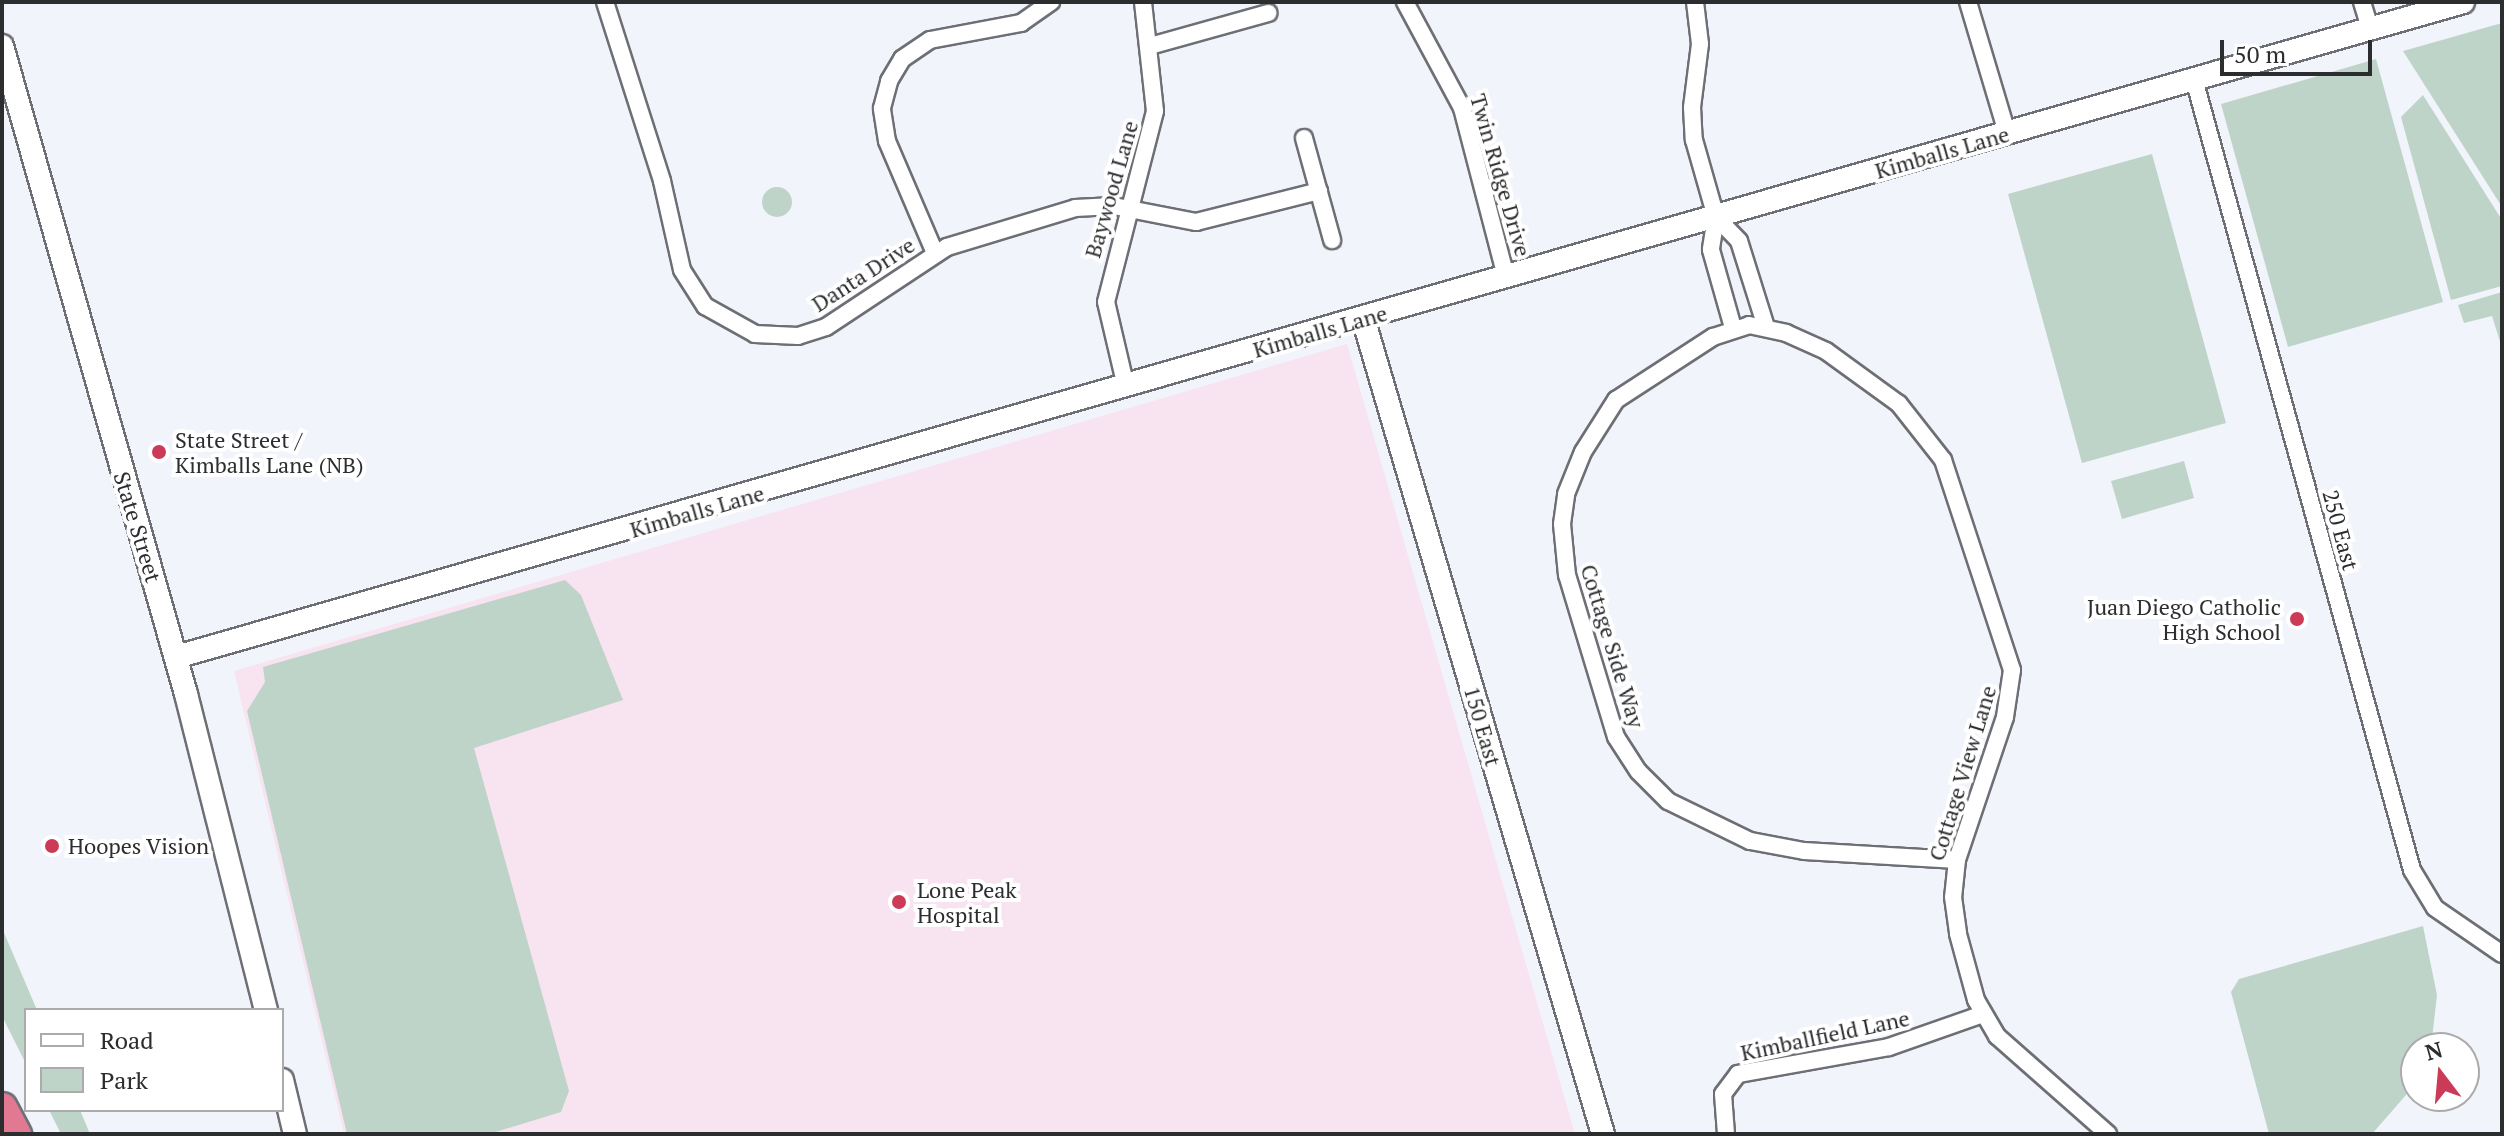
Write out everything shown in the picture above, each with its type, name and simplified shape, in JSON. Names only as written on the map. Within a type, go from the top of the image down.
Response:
[{"type":"highway","points":[[2,1108],[16,1134]]},
{"type":"street","name":"Danta Drive","points":[[605,2],[662,181],[682,270],[716,316],[755,334],[812,332],[935,253],[991,230],[1075,208],[1129,209],[1196,222],[1319,191]]},
{"type":"street","points":[[935,253],[908,200],[884,130],[889,81],[902,59],[930,40],[1021,23],[1051,2]]},
{"type":"street","name":"Baywood Lane","points":[[1126,387],[1106,302],[1155,111],[1143,2]]},
{"type":"street","name":"Twin Ridge Drive","points":[[1405,2],[1462,108],[1506,277]]},
{"type":"street","points":[[1695,2],[1700,44],[1692,107],[1694,140],[1716,217],[1711,250],[1749,327]]},
{"type":"street","points":[[1968,2],[2007,133]]},
{"type":"street","points":[[2362,2],[2370,29]]},
{"type":"street","name":"Kimballs Lane","points":[[176,657],[2463,2]]},
{"type":"street","points":[[1150,46],[1268,13]]},
{"type":"street","name":"State Street","points":[[2,46],[176,657],[265,1008]]},
{"type":"street","name":"250 East","points":[[2194,79],[2412,870],[2435,908],[2502,954]]},
{"type":"street","points":[[1304,138],[1332,240]]},
{"type":"street","points":[[1716,217],[1739,241],[1749,327]]},
{"type":"street","name":"150 East","points":[[1363,318],[1603,1134]]},
{"type":"street","name":"Cottage Side Way","points":[[1749,327],[1690,348],[1616,400],[1583,452],[1566,494],[1562,542],[1567,575],[1608,720],[1625,754],[1652,787],[1685,813],[1727,833],[1804,851],[1957,860]]},
{"type":"street","name":"Cottage View Lane","points":[[1749,327],[1826,351],[1899,404],[1924,430],[1950,476],[2012,670],[2005,717],[1957,860],[1954,916],[1983,1014],[2015,1056],[2108,1134]]},
{"type":"street","name":"Kimballfield Lane","points":[[1726,1134],[1723,1094],[1738,1074],[1889,1047],[1983,1014]]},
{"type":"street","points":[[284,1088],[295,1134]]},
{"type":"shaded area","name":"Lone Peak Hospital","points":[[1347,344],[1575,1134],[344,1134],[234,671]]},
{"type":"green space","points":[[2502,23],[2502,207],[2403,51]]},
{"type":"green space","points":[[2376,59],[2443,302],[2288,347],[2221,104]]},
{"type":"green space","points":[[2423,95],[2502,220],[2502,286],[2451,300],[2401,117]]},
{"type":"green space","points":[[2152,154],[2226,423],[2082,463],[2008,194]]},
{"type":"green space","points":[[777,187],[788,191],[792,202],[788,213],[777,217],[766,213],[762,202],[766,191]]},
{"type":"green space","points":[[2502,292],[2502,348],[2492,316],[2464,323],[2458,305]]},
{"type":"green space","points":[[2184,461],[2194,498],[2122,519],[2111,481]]},
{"type":"green space","points":[[565,580],[581,595],[623,700],[474,748],[569,1091],[561,1112],[489,1134],[347,1134],[247,711],[265,682],[263,667]]},
{"type":"green space","points":[[2423,926],[2437,995],[2433,1032],[2400,1032],[2400,1102],[2372,1134],[2269,1134],[2231,992],[2239,979]]},
{"type":"green space","points":[[2,928],[36,1008],[24,1008],[24,1060],[2,1016]]},
{"type":"green space","points":[[50,1112],[81,1112],[90,1134],[61,1134]]},
{"type":"place","name":"State Street / Kimballs Lane (NB)","points":[[159,452]]},
{"type":"place","name":"Juan Diego Catholic High School","points":[[2297,619]]},
{"type":"place","name":"Hoopes Vision","points":[[52,846]]},
{"type":"place","name":"Lone Peak Hospital","points":[[899,902]]}]
